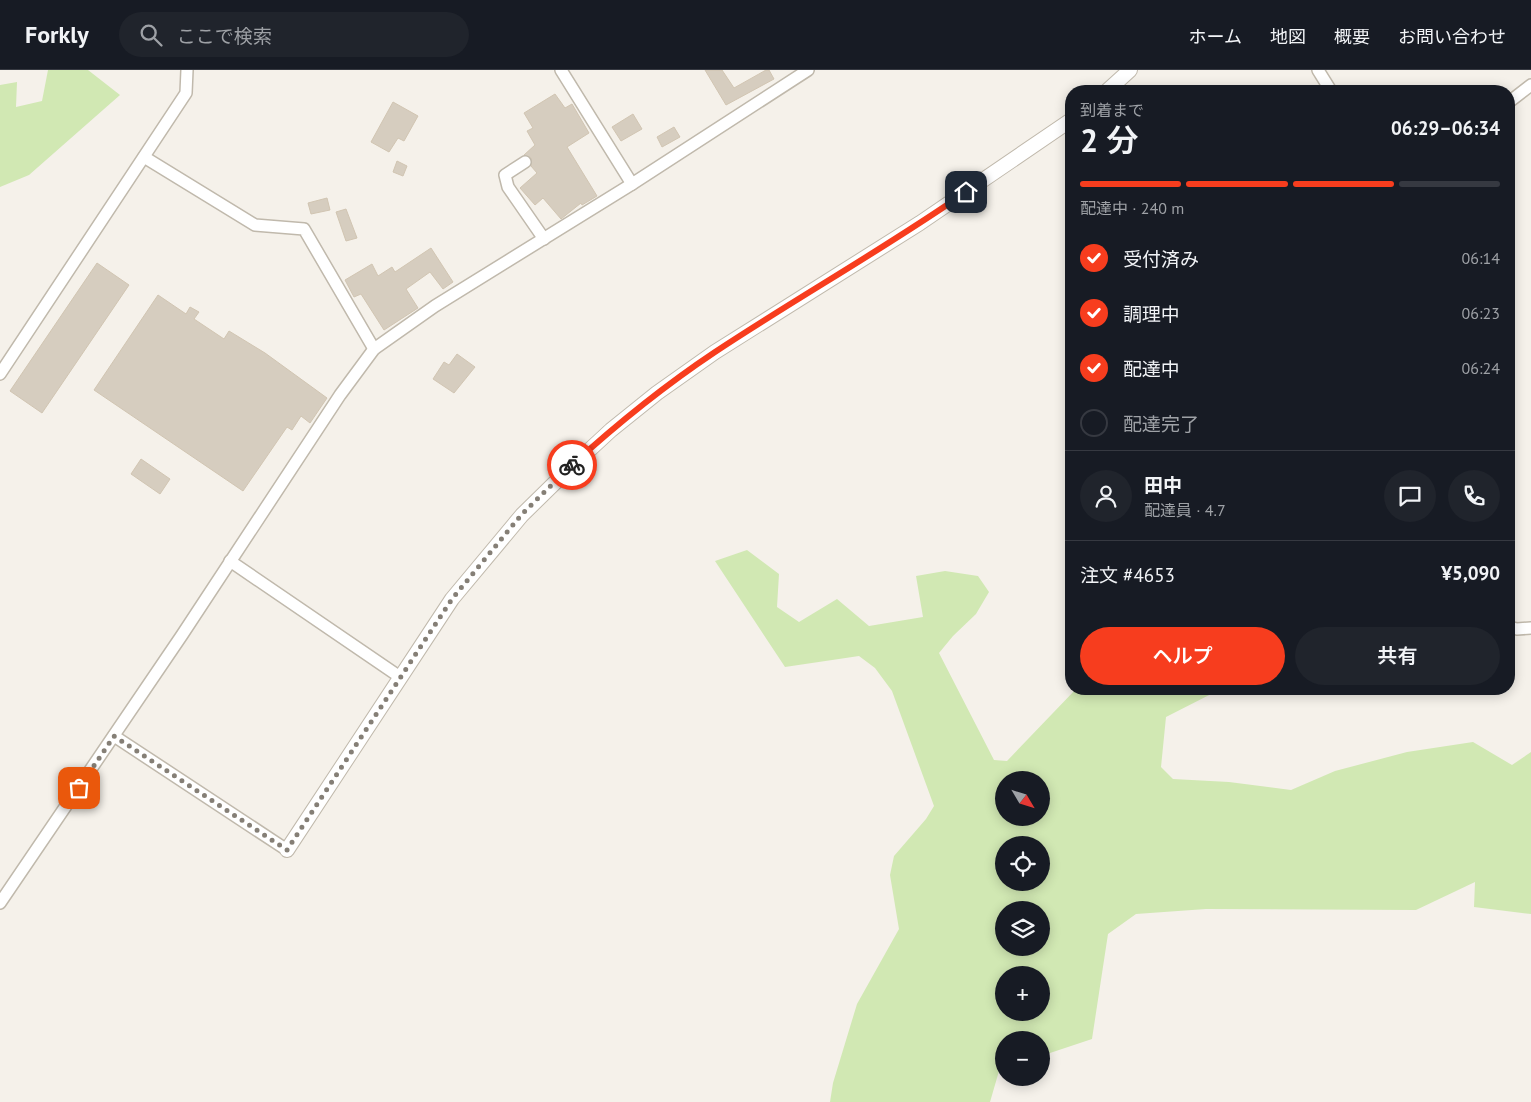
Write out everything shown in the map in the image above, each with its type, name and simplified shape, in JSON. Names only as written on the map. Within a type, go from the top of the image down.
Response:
[{"type":"street","points":[[0,374],[186,93],[187,70]]},
{"type":"street","points":[[561,70],[632,184]]},
{"type":"street","points":[[0,903],[114,736],[340,395],[374,349],[428,311],[632,184],[808,70]]},
{"type":"street","points":[[1114,85],[1130,70]]},
{"type":"street","points":[[1318,70],[1327,85]]},
{"type":"street","points":[[1515,98],[1531,86]]},
{"type":"street","points":[[114,736],[287,850],[452,599],[522,514],[610,430],[715,352],[920,223],[1065,124]]},
{"type":"street","points":[[144,157],[256,224],[304,229],[374,349]]},
{"type":"street","points":[[525,162],[505,175],[508,187],[544,238]]},
{"type":"street","points":[[230,561],[400,677]]},
{"type":"street","points":[[1515,628],[1531,628]]},
{"type":"green space","points":[[48,70],[88,70],[120,95],[29,175],[0,187],[0,85],[17,82],[16,107],[42,101]]},
{"type":"green space","points":[[747,550],[779,574],[777,607],[799,622],[837,599],[869,626],[923,617],[916,576],[945,571],[978,576],[989,592],[976,614],[953,636],[939,653],[994,760],[1007,761],[1070,695],[1209,695],[1166,717],[1161,767],[1173,779],[1229,782],[1291,790],[1335,771],[1407,752],[1473,742],[1512,765],[1531,752],[1531,914],[1474,907],[1475,882],[1416,910],[1206,909],[1136,914],[1108,934],[1092,1039],[1050,1053],[1050,1031],[995,1031],[995,1085],[990,1102],[830,1102],[833,1083],[857,1004],[899,929],[890,875],[894,856],[926,819],[934,806],[892,691],[875,668],[859,656],[785,667],[715,561]]},
{"type":"building","points":[[705,70],[722,70],[734,88],[766,70],[769,70],[774,79],[726,105]]},
{"type":"building","points":[[555,94],[565,108],[572,104],[589,133],[567,147],[597,196],[582,205],[581,203],[561,219],[543,198],[535,205],[520,188],[537,173],[531,166],[531,158],[524,155],[535,145],[527,131],[533,128],[524,113]]},
{"type":"building","points":[[393,102],[418,116],[404,141],[398,138],[389,152],[371,142]]},
{"type":"building","points":[[633,114],[642,129],[621,141],[612,127]]},
{"type":"building","points":[[674,127],[680,137],[662,147],[657,137]]},
{"type":"building","points":[[397,161],[407,166],[403,176],[393,172]]},
{"type":"building","points":[[327,198],[330,210],[311,214],[308,203]]},
{"type":"building","points":[[346,209],[357,238],[346,241],[336,212]]},
{"type":"building","points":[[431,248],[453,282],[443,289],[430,272],[406,289],[418,308],[384,330],[361,294],[354,297],[345,280],[372,264],[378,276],[392,267],[395,272]]},
{"type":"building","points":[[97,263],[129,285],[42,413],[10,391]]},
{"type":"building","points":[[158,295],[186,314],[190,307],[199,312],[194,319],[224,339],[229,331],[265,353],[327,398],[310,423],[301,416],[292,430],[287,427],[243,491],[94,390]]},
{"type":"building","points":[[457,354],[475,367],[454,393],[433,379],[444,362],[449,365]]},
{"type":"building","points":[[141,459],[170,479],[160,494],[131,474]]},
{"type":"way so far","points":[[79,788],[114,736],[287,850],[452,599],[522,514],[572,465]]},
{"type":"route","points":[[572,465],[610,430],[715,352],[966,192]]}]
